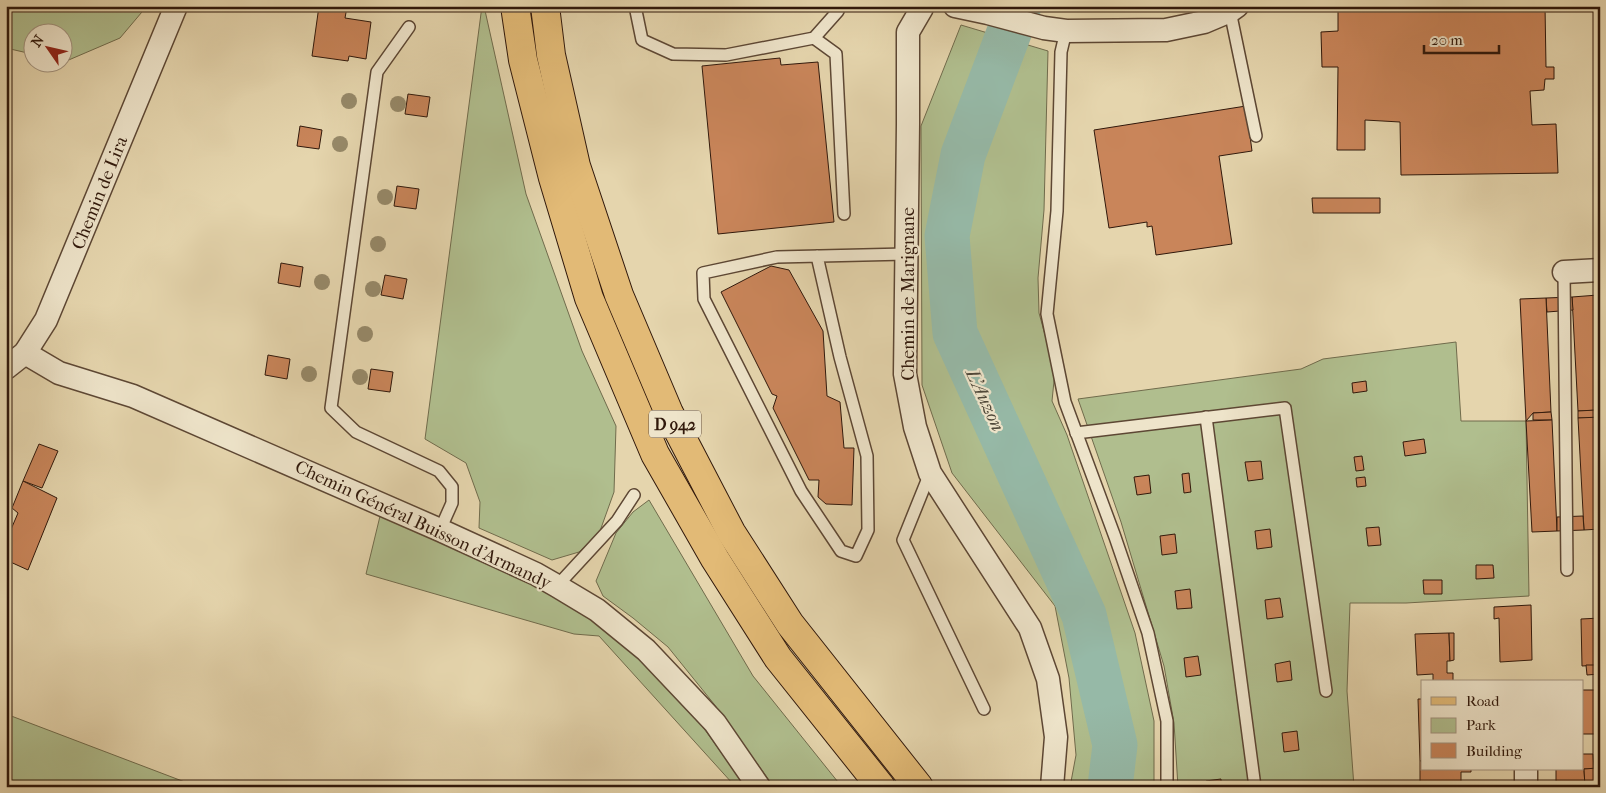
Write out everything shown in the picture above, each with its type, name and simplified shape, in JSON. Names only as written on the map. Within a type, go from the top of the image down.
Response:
[{"type":"main road","name":"D 942","points":[[515,6],[524,60],[553,178],[589,298],[655,454],[716,559],[778,658],[881,787]]},
{"type":"main road","name":"D 942","points":[[545,6],[551,56],[576,166],[619,295],[669,413],[731,532],[790,624],[919,787]]},
{"type":"street","name":"Chemin de Lira","points":[[6,368],[25,352],[46,320],[61,288],[176,6]]},
{"type":"street","name":"Chemin de Marignane","points":[[922,7],[908,32],[905,374],[915,427],[930,473],[1030,628],[1048,679],[1056,737],[1052,787]]},
{"type":"street","points":[[958,7],[1044,28],[1066,31],[1166,30],[1204,22],[1234,9]]},
{"type":"street","points":[[1564,272],[1600,270]]},
{"type":"street","name":"Chemin Général Buisson d'Armandy","points":[[25,352],[59,373],[133,396],[440,530],[536,574],[557,586],[597,610],[646,650],[715,723],[759,787]]},
{"type":"street","points":[[1526,770],[1526,787]]},
{"type":"lane","points":[[635,6],[642,40],[673,54],[726,55],[814,38],[838,11],[840,6]]},
{"type":"lane","points":[[1234,9],[1256,136]]},
{"type":"lane","points":[[409,27],[377,72],[331,408],[356,432],[439,471],[452,487],[452,503],[440,530]]},
{"type":"lane","points":[[1066,31],[1061,52],[1057,211],[1047,314],[1065,402],[1115,537],[1148,634],[1167,721],[1167,787]]},
{"type":"lane","points":[[814,38],[836,54],[844,214]]},
{"type":"lane","points":[[817,256],[840,357],[867,456],[868,530],[856,556],[841,551],[801,491],[704,299],[703,274],[777,257],[817,256],[906,254]]},
{"type":"lane","points":[[1564,272],[1567,570]]},
{"type":"lane","points":[[1076,433],[1285,408],[1326,691]]},
{"type":"lane","points":[[1206,417],[1255,787]]},
{"type":"lane","points":[[930,473],[903,540],[984,709]]},
{"type":"lane","points":[[557,586],[617,521],[634,495]]},
{"type":"green space","points":[[6,6],[147,6],[120,38],[72,59],[72,22],[22,22],[22,52],[6,48]]},
{"type":"green space","points":[[482,6],[484,6],[526,194],[582,351],[616,426],[614,492],[600,531],[579,552],[552,560],[479,528],[480,502],[466,463],[425,439]]},
{"type":"green space","points":[[961,25],[1048,51],[1044,210],[1038,278],[1039,313],[1055,371],[1052,401],[1067,435],[1135,633],[1154,721],[1154,787],[1070,787],[1076,755],[1069,678],[1055,606],[952,473],[922,385],[921,126]]},
{"type":"green space","points":[[1456,342],[1461,421],[1526,421],[1529,596],[1406,603],[1350,603],[1347,691],[1354,787],[1178,787],[1174,723],[1164,666],[1121,522],[1078,399],[1301,369],[1323,359]]},
{"type":"green space","points":[[649,500],[753,676],[842,787],[774,787],[714,704],[668,647],[603,596],[596,581],[616,533],[633,512]]},
{"type":"green space","points":[[381,512],[531,583],[572,605],[636,652],[700,723],[746,787],[733,787],[733,784],[599,636],[574,634],[366,574]]},
{"type":"green space","points":[[6,714],[198,787],[6,787]]},
{"type":"building","points":[[319,6],[347,7],[345,18],[371,22],[366,59],[349,56],[348,61],[312,56]]},
{"type":"building","points":[[1338,6],[1402,8],[1402,6],[1545,6],[1546,67],[1554,67],[1554,79],[1545,79],[1544,90],[1530,91],[1532,125],[1556,124],[1558,173],[1401,175],[1400,122],[1365,120],[1365,150],[1337,150],[1338,67],[1322,67],[1321,32],[1338,31]]},
{"type":"building","points":[[780,58],[781,65],[818,62],[834,222],[718,234],[702,66]]},
{"type":"building","points":[[408,94],[430,97],[427,117],[405,114]]},
{"type":"building","points":[[1246,106],[1252,151],[1219,156],[1232,244],[1156,255],[1152,226],[1147,227],[1147,222],[1109,228],[1094,130]]},
{"type":"building","points":[[300,126],[322,130],[319,149],[297,146]]},
{"type":"building","points":[[397,186],[419,189],[416,209],[394,206]]},
{"type":"building","points":[[1312,198],[1380,198],[1380,213],[1313,213]]},
{"type":"building","points":[[281,263],[303,267],[300,287],[278,283]]},
{"type":"building","points":[[771,266],[789,270],[823,331],[827,396],[840,402],[844,448],[854,448],[852,505],[826,504],[818,497],[819,480],[809,480],[773,408],[777,396],[772,394],[721,292]]},
{"type":"building","points":[[385,275],[407,279],[403,299],[381,295]]},
{"type":"building","points":[[1598,295],[1600,410],[1578,411],[1572,297]]},
{"type":"building","points":[[1572,297],[1573,310],[1547,312],[1546,298]]},
{"type":"building","points":[[1546,298],[1551,412],[1533,413],[1526,421],[1520,299]]},
{"type":"building","points":[[268,355],[290,359],[287,379],[265,375]]},
{"type":"building","points":[[371,369],[393,372],[390,392],[368,389]]},
{"type":"building","points":[[1366,381],[1367,391],[1353,393],[1352,383]]},
{"type":"building","points":[[1596,410],[1597,418],[1578,418],[1578,411]]},
{"type":"building","points":[[1551,412],[1552,420],[1533,420],[1533,413]]},
{"type":"building","points":[[1600,417],[1600,529],[1584,530],[1578,418]]},
{"type":"building","points":[[1552,420],[1557,531],[1532,532],[1526,421]]},
{"type":"building","points":[[1424,439],[1426,453],[1405,456],[1403,442]]},
{"type":"building","points":[[39,444],[58,451],[42,488],[23,481]]},
{"type":"building","points":[[1362,456],[1364,470],[1356,471],[1354,457]]},
{"type":"building","points":[[1261,461],[1263,479],[1248,481],[1245,462]]},
{"type":"building","points":[[1189,473],[1191,492],[1184,493],[1182,474]]},
{"type":"building","points":[[1149,475],[1151,493],[1137,495],[1134,477]]},
{"type":"building","points":[[1365,477],[1366,486],[1357,487],[1356,478]]},
{"type":"building","points":[[23,481],[57,498],[28,570],[6,560],[6,541],[18,513],[12,508]]},
{"type":"building","points":[[1583,516],[1584,530],[1557,531],[1557,517]]},
{"type":"building","points":[[1379,527],[1381,545],[1368,546],[1366,528]]},
{"type":"building","points":[[1270,529],[1272,547],[1257,549],[1255,531]]},
{"type":"building","points":[[1175,534],[1177,553],[1162,555],[1160,536]]},
{"type":"building","points":[[1476,565],[1493,565],[1494,578],[1476,579]]},
{"type":"building","points":[[1423,580],[1442,580],[1442,594],[1424,594]]},
{"type":"building","points":[[1190,589],[1192,608],[1177,609],[1175,591]]},
{"type":"building","points":[[1280,598],[1283,617],[1267,619],[1265,600]]},
{"type":"building","points":[[1531,605],[1532,660],[1500,662],[1499,618],[1494,619],[1494,607]]},
{"type":"building","points":[[1600,618],[1600,665],[1582,666],[1581,619]]},
{"type":"building","points":[[1449,633],[1450,661],[1447,661],[1447,673],[1453,673],[1453,680],[1433,680],[1433,674],[1417,675],[1415,634]]},
{"type":"building","points":[[1449,633],[1454,633],[1454,660],[1450,661]]},
{"type":"building","points":[[1198,656],[1201,675],[1186,677],[1184,658]]},
{"type":"building","points":[[1290,661],[1292,680],[1277,682],[1275,664]]},
{"type":"building","points":[[1586,665],[1600,665],[1600,674],[1587,675]]},
{"type":"building","points":[[1584,690],[1595,690],[1596,734],[1584,734]]},
{"type":"building","points":[[1418,699],[1421,699],[1420,761]]},
{"type":"building","points":[[1297,731],[1299,750],[1284,752],[1282,733]]},
{"type":"building","points":[[1584,754],[1593,754],[1594,769],[1584,769]]},
{"type":"building","points":[[1420,761],[1421,770],[1471,770],[1471,772],[1461,772],[1461,787],[1420,787]]},
{"type":"building","points":[[1597,768],[1598,786],[1585,787],[1584,769]]},
{"type":"building","points":[[1584,769],[1585,787],[1556,787],[1556,770]]},
{"type":"building","points":[[1221,779],[1221,787],[1206,787],[1206,781]]},
{"type":"waterway","name":"L'Auzon","points":[[1019,6],[963,155],[947,236],[955,333],[1084,615],[1115,745],[1110,787]]}]
